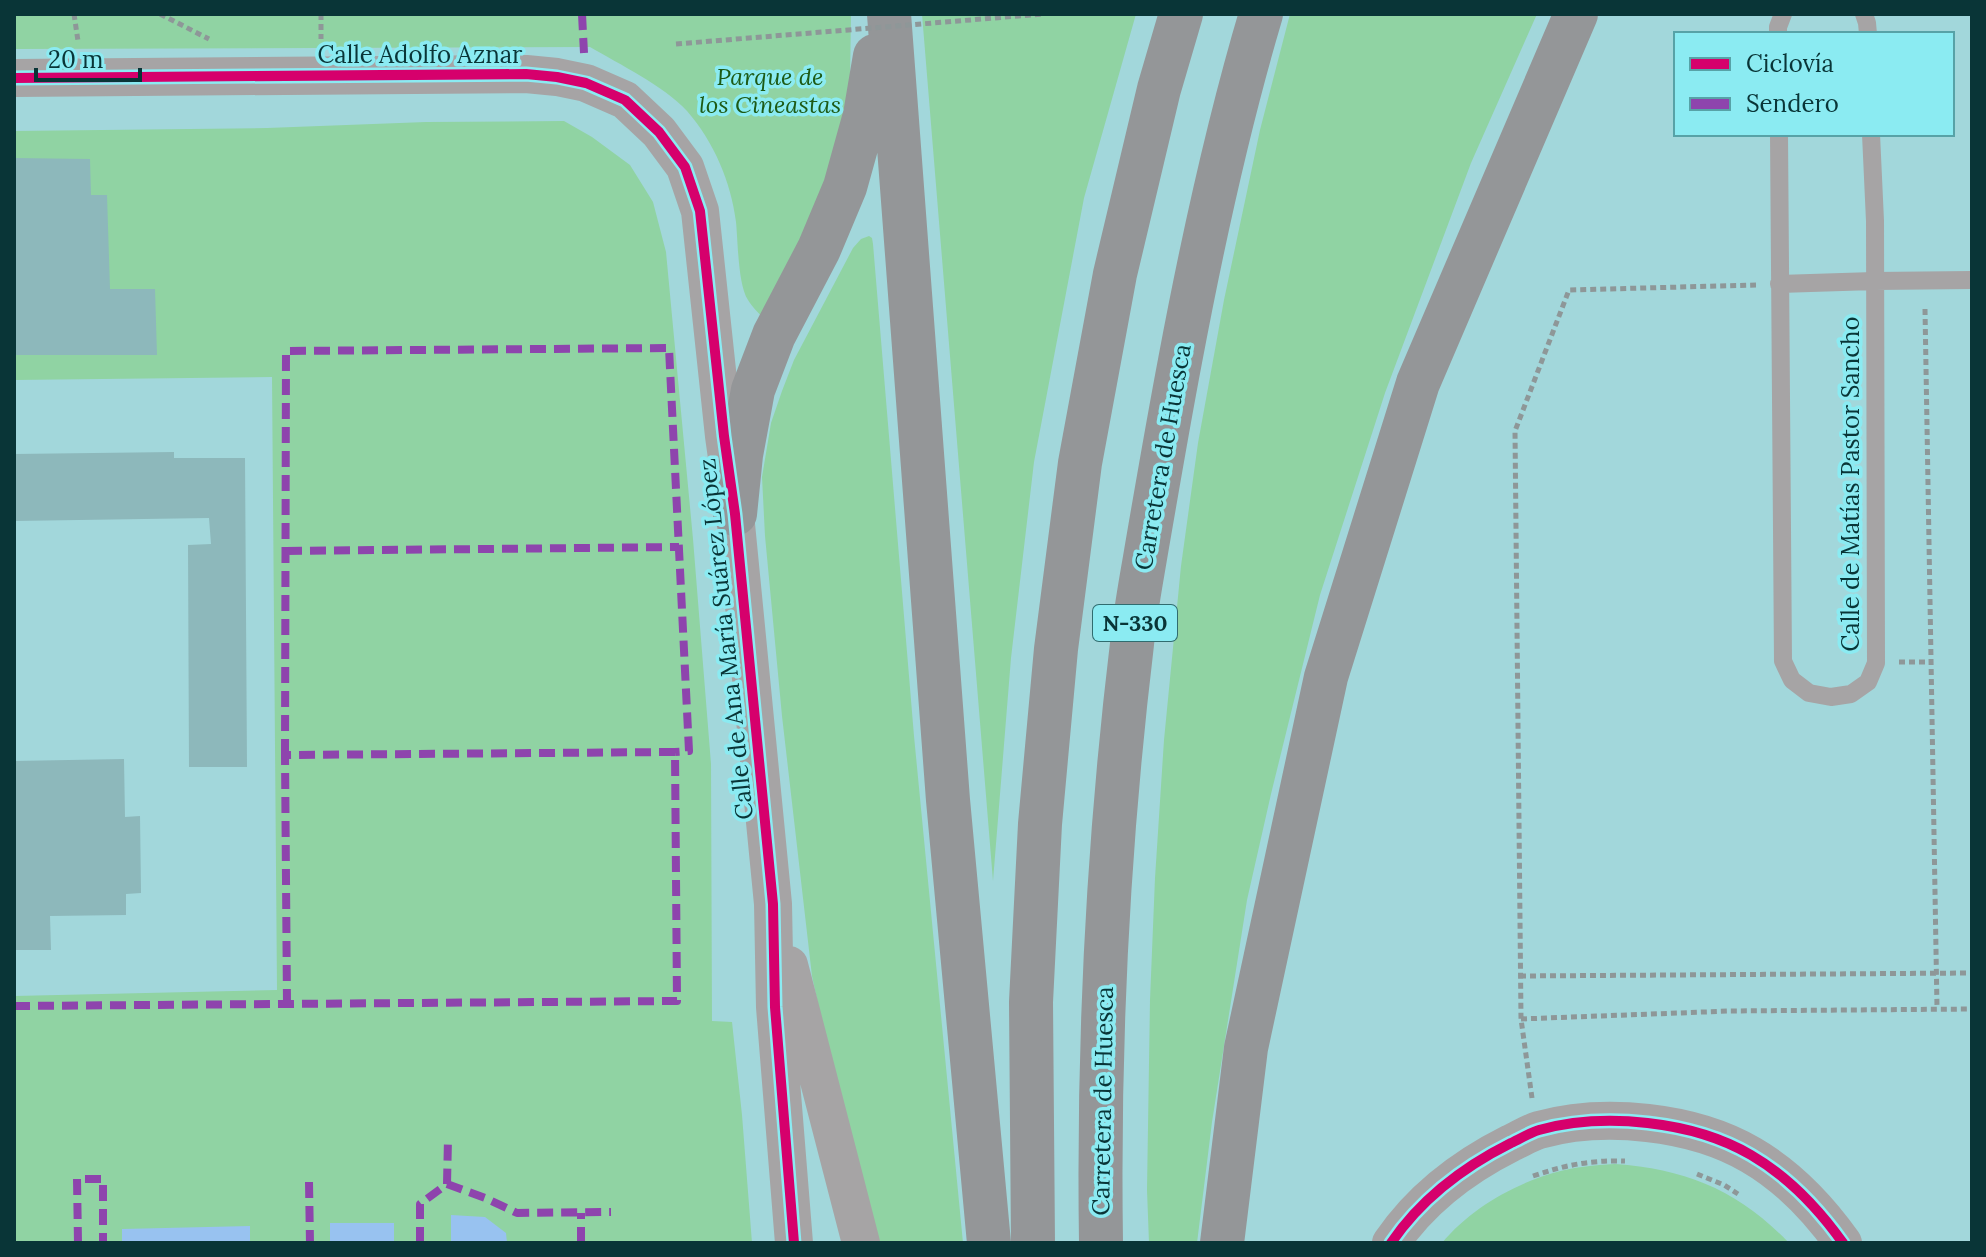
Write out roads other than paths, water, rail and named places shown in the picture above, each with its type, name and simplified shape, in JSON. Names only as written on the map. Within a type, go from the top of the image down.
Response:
[{"type":"highway","points":[[735,514],[741,455],[753,390],[774,335],[819,249],[845,187],[874,72],[879,14]]},
{"type":"highway","points":[[889,14],[948,800],[989,1243]]},
{"type":"highway","name":"N-330","points":[[1033,1243],[1031,1002],[1040,824],[1058,634],[1080,463],[1115,274],[1159,89],[1181,14]]},
{"type":"highway","name":"Carretera de Huesca","points":[[1101,1243],[1106,936],[1116,793],[1132,641],[1165,439],[1203,243],[1261,14]]},
{"type":"highway","points":[[1222,1243],[1246,1048],[1326,677],[1418,383],[1576,14]]},
{"type":"street","name":"Calle Adolfo Aznar","points":[[14,78],[526,74],[586,83]]},
{"type":"street","name":"Calle de Ana María Suárez López","points":[[586,83],[625,100],[659,132],[685,167],[700,211],[735,514],[773,904],[775,1007],[794,1243]]},
{"type":"street","name":"Calle de Ana María Suárez López","points":[[773,904],[861,1243]]},
{"type":"street","points":[[1391,1243],[1438,1190],[1484,1157],[1537,1130],[1606,1121],[1656,1123],[1705,1135],[1750,1154],[1785,1178],[1812,1204],[1843,1243]]},
{"type":"lane","name":"Calle de Matías Pastor Sancho","points":[[1779,136],[1783,661],[1792,680],[1809,693],[1831,697],[1851,694],[1868,682],[1876,663],[1875,221],[1871,136]]},
{"type":"lane","name":"Calle de Matías Pastor Sancho","points":[[1779,284],[1972,280]]},
{"type":"water","points":[[451,1215],[485,1217],[506,1233],[507,1243],[451,1243]]},
{"type":"water","points":[[330,1223],[394,1223],[394,1243],[330,1243]]},
{"type":"water","points":[[250,1226],[250,1243],[122,1243],[122,1229]]},
{"type":"park label","name":"Parque de los Cineastas","points":[[770,91]]}]
